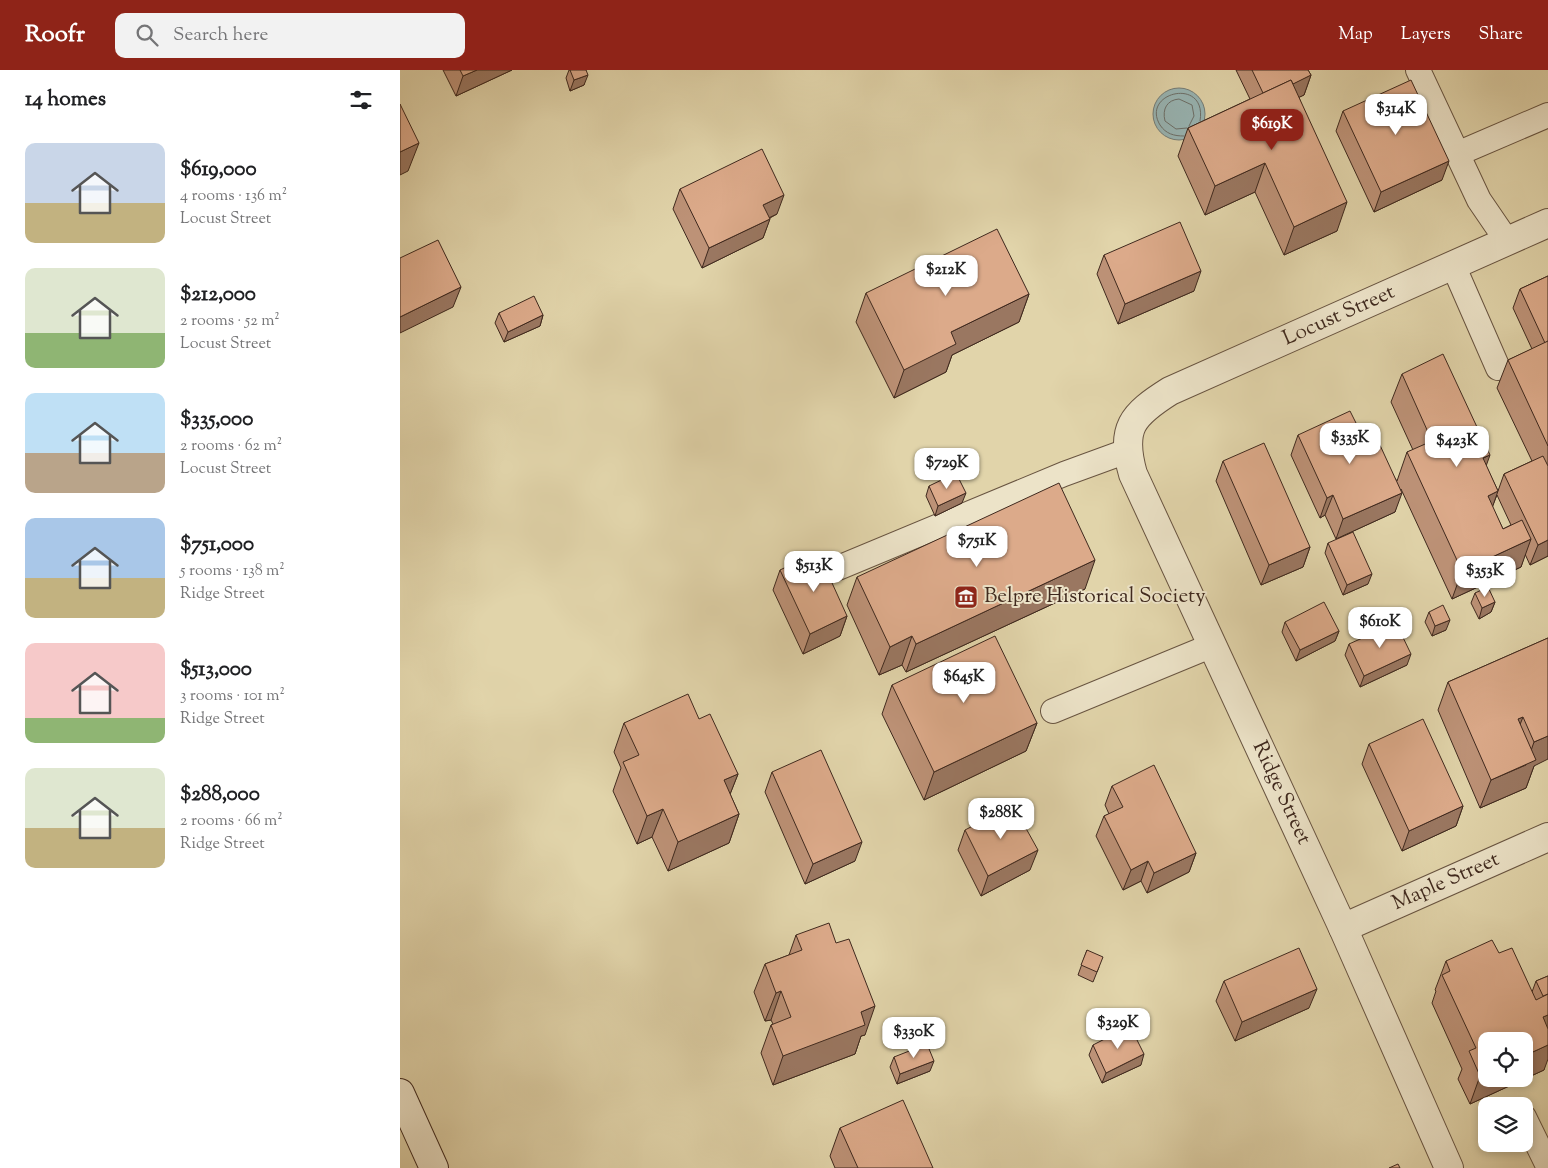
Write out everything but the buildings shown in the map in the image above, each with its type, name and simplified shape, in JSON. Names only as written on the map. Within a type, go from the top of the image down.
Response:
[{"type":"street","name":"Locust Street","points":[[1136,417],[1146,406],[1170,391],[1548,223]]},
{"type":"street","name":"Ridge Street","points":[[1136,417],[1129,433],[1127,451],[1133,474],[1343,928],[1449,1168]]},
{"type":"street","name":"Maple Street","points":[[1343,928],[1548,837]]},
{"type":"street","points":[[400,1093],[434,1168]]},
{"type":"lane","points":[[1418,70],[1479,200],[1507,242]]},
{"type":"lane","points":[[1457,154],[1548,115]]},
{"type":"lane","points":[[1453,265],[1498,368]]},
{"type":"lane","points":[[838,568],[1064,474],[1127,451]]},
{"type":"lane","points":[[1053,710],[1213,645]]},
{"type":"lane","points":[[1533,1135],[1548,1166]]},
{"type":"water","points":[[1174,88],[1184,88],[1198,95],[1205,109],[1205,119],[1198,133],[1184,140],[1174,140],[1164,136],[1157,129],[1153,119],[1153,109],[1157,99],[1164,92]]},
{"type":"place","name":"Belpre Historical Society","points":[[966,597]]}]
